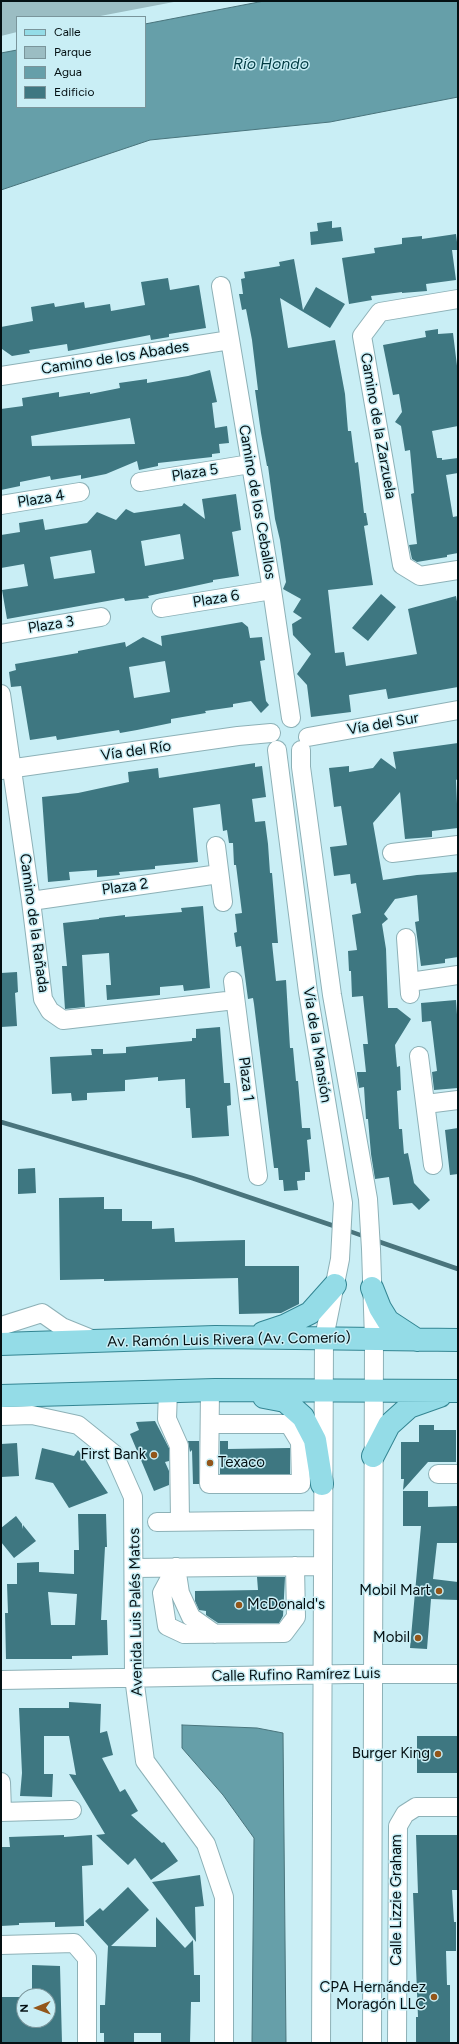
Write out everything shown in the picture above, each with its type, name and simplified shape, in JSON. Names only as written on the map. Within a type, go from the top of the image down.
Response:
[{"type":"main road","points":[[247,1338],[284,1326],[310,1313],[335,1285]]},
{"type":"main road","points":[[372,1288],[380,1308],[388,1321],[417,1340]]},
{"type":"main road","name":"Av. Ramón Luis Rivera (Av. Comerío)","points":[[1,1344],[247,1338],[458,1340]]},
{"type":"main road","points":[[1,1396],[210,1390],[454,1391]]},
{"type":"main road","points":[[233,1390],[285,1401],[303,1417],[315,1440],[322,1484]]},
{"type":"main road","points":[[373,1456],[389,1425],[409,1407],[454,1391]]},
{"type":"street","name":"Camino de los Ceballos","points":[[221,286],[272,590],[291,718]]},
{"type":"street","name":"Camino de la Zarzuela","points":[[458,300],[380,312],[362,336],[402,565],[420,576],[458,570]]},
{"type":"street","name":"Camino de los Abades","points":[[1,376],[230,340]]},
{"type":"street","name":"Plaza 5","points":[[140,482],[250,464]]},
{"type":"street","name":"Plaza 4","points":[[1,505],[80,492]]},
{"type":"street","name":"Plaza 6","points":[[161,608],[272,590]]},
{"type":"street","name":"Plaza 3","points":[[1,634],[101,617]]},
{"type":"street","name":"Camino de la Rañada","points":[[1,694],[7,769],[31,901],[43,999],[50,1011],[63,1020],[235,1000]]},
{"type":"street","name":"Vía del Sur","points":[[304,743],[458,710]]},
{"type":"street","points":[[291,718],[303,724],[304,743],[293,754],[284,754],[274,742],[275,725],[282,719],[291,718]]},
{"type":"street","name":"Vía del Río","points":[[7,769],[238,736],[274,742]]},
{"type":"street","name":"Vía de la Mansión","points":[[274,742],[308,992],[343,1203],[340,1259],[324,1338],[322,1484],[321,2043]]},
{"type":"street","name":"Vía de la Mansión","points":[[304,743],[302,767],[332,995],[368,1199],[370,1228],[374,1339],[372,2043]]},
{"type":"street","points":[[392,854],[458,845]]},
{"type":"street","points":[[216,846],[223,902]]},
{"type":"street","name":"Plaza 2","points":[[31,901],[219,874]]},
{"type":"street","points":[[406,938],[410,988],[458,975]]},
{"type":"street","name":"Plaza 1","points":[[233,982],[258,1176]]},
{"type":"street","points":[[419,1056],[433,1165]]},
{"type":"street","points":[[426,1104],[458,1100]]},
{"type":"street","points":[[1,1326],[42,1314],[62,1327],[97,1341]]},
{"type":"street","points":[[210,1390],[209,1484],[322,1484]]},
{"type":"street","points":[[168,1391],[167,1419],[179,1446],[180,1521]]},
{"type":"street","name":"Avenida Luis Palés Matos","points":[[1,1416],[32,1415],[78,1425],[114,1454],[133,1497],[134,1677],[145,1761],[206,1844],[224,1897],[224,2043]]},
{"type":"street","points":[[210,1424],[289,1424],[300,1442],[301,1484]]},
{"type":"street","points":[[438,1474],[458,1474]]},
{"type":"street","points":[[157,1522],[323,1520]]},
{"type":"street","points":[[176,1567],[162,1593],[167,1626],[184,1634],[215,1634],[284,1633],[296,1617],[295,1566]]},
{"type":"street","points":[[134,1568],[323,1566]]},
{"type":"street","points":[[176,1567],[180,1593],[190,1617],[215,1634]]},
{"type":"street","name":"Calle Rufino Ramírez Luis","points":[[1,1680],[322,1674],[458,1674]]},
{"type":"street","points":[[1,1782],[1,1812],[72,1810]]},
{"type":"street","name":"Calle Lizzie Graham","points":[[397,2043],[398,1826],[405,1814],[416,1807],[458,1807]]},
{"type":"street","points":[[1,1945],[74,1943],[87,1958],[87,2043]]},
{"type":"green space","points":[[1,1],[179,1],[100,16],[16,16],[16,32],[1,36]]},
{"type":"water","name":"Río Hondo","points":[[264,1],[458,1],[458,97],[330,122],[150,140],[1,190],[1,53],[16,50],[16,108],[146,108],[146,24]]},
{"type":"water","points":[[182,1725],[257,1728],[283,1733],[286,2043],[252,2043],[254,1838],[223,1795],[182,1748]]},
{"type":"building","points":[[332,221],[332,228],[341,227],[343,241],[311,245],[310,232],[318,231],[317,223]]},
{"type":"building","points":[[456,234],[458,250],[452,250],[456,280],[426,284],[427,291],[402,292],[371,296],[372,300],[349,304],[342,258],[375,253],[374,248],[402,244],[402,238],[422,236],[422,239]]},
{"type":"building","points":[[294,259],[303,310],[316,287],[345,304],[330,328],[280,298],[288,348],[335,340],[345,394],[348,431],[351,431],[355,463],[358,462],[364,513],[366,513],[368,525],[364,526],[373,585],[328,590],[335,653],[344,652],[346,666],[417,654],[408,609],[456,596],[458,607],[458,687],[388,699],[386,689],[349,695],[351,712],[311,717],[307,685],[297,674],[311,654],[293,635],[292,624],[302,618],[293,612],[301,599],[283,589],[286,582],[280,540],[275,519],[268,466],[261,433],[255,390],[258,390],[252,340],[246,309],[242,310],[239,294],[243,294],[241,279],[245,278],[244,272],[280,266],[279,262]]},
{"type":"building","points":[[168,278],[170,290],[199,285],[206,328],[169,334],[169,337],[151,340],[150,335],[68,351],[67,344],[29,350],[30,353],[12,356],[2,349],[1,327],[33,321],[31,307],[54,303],[55,307],[84,302],[85,308],[110,304],[111,311],[145,305],[141,282]]},
{"type":"building","points":[[438,329],[438,334],[453,333],[458,374],[458,426],[432,431],[437,458],[442,458],[442,460],[458,458],[458,473],[446,475],[453,517],[458,516],[458,553],[447,555],[447,557],[417,562],[412,559],[409,545],[417,544],[411,494],[414,493],[410,450],[405,451],[401,426],[395,422],[402,412],[399,394],[393,395],[383,345],[426,337],[425,331]]},
{"type":"building","points":[[210,370],[217,402],[212,403],[215,428],[227,426],[229,443],[219,444],[220,453],[212,454],[212,457],[158,463],[158,466],[139,470],[137,461],[106,474],[81,479],[81,475],[51,480],[50,476],[20,482],[20,486],[1,490],[1,409],[23,406],[22,398],[59,392],[59,397],[90,392],[90,394],[120,388],[119,383],[147,379],[147,383],[188,376]],"holes":[[[130,418],[135,444],[32,446],[31,436]]]},
{"type":"building","points":[[236,494],[241,530],[232,532],[239,576],[213,580],[213,582],[148,596],[149,598],[125,601],[124,598],[7,619],[2,590],[28,586],[24,564],[1,568],[1,535],[20,532],[19,523],[43,519],[45,530],[87,523],[97,512],[116,520],[126,509],[134,513],[182,506],[184,503],[205,519],[202,499]],"holes":[[[180,534],[184,559],[145,566],[141,541]],[[91,550],[95,573],[54,579],[50,557]]]},
{"type":"building","points":[[381,594],[396,607],[368,641],[352,628]]},
{"type":"building","points":[[242,622],[248,627],[250,638],[262,637],[265,660],[260,661],[266,701],[269,705],[261,713],[251,701],[233,704],[233,707],[205,711],[206,713],[171,719],[171,723],[120,733],[119,730],[57,740],[56,736],[30,740],[21,686],[11,687],[9,672],[16,670],[15,664],[78,653],[78,651],[125,642],[126,647],[143,637],[162,646],[161,636]],"holes":[[[165,661],[170,692],[134,698],[129,667]]]},
{"type":"building","points":[[458,743],[458,779],[456,780],[458,828],[432,831],[432,837],[405,839],[400,792],[373,823],[383,880],[417,875],[458,872],[458,957],[445,959],[445,963],[421,966],[415,922],[419,921],[417,895],[395,899],[384,914],[388,919],[382,924],[386,949],[388,1008],[397,1008],[411,1019],[395,1045],[397,1067],[400,1066],[401,1090],[397,1091],[399,1129],[402,1129],[404,1154],[408,1153],[414,1183],[430,1200],[419,1210],[412,1203],[393,1205],[389,1177],[375,1179],[368,1119],[366,1119],[364,1087],[359,1088],[357,1074],[357,1072],[366,1072],[363,1044],[368,1044],[363,996],[352,997],[351,971],[349,971],[348,951],[357,950],[352,915],[361,913],[356,883],[351,884],[350,874],[334,876],[330,847],[347,845],[341,806],[334,807],[329,768],[349,766],[349,772],[373,768],[381,758],[396,769],[393,752]]},
{"type":"building","points":[[255,763],[255,767],[262,766],[266,797],[252,799],[255,822],[265,821],[270,873],[272,873],[278,943],[272,943],[276,981],[286,980],[290,1048],[293,1048],[296,1081],[298,1081],[302,1128],[310,1128],[311,1139],[307,1140],[310,1172],[305,1172],[305,1180],[297,1181],[298,1190],[284,1191],[283,1180],[279,1180],[278,1168],[274,1168],[253,998],[248,999],[241,946],[236,947],[234,933],[237,932],[235,914],[242,913],[236,865],[234,865],[233,843],[229,843],[227,830],[223,831],[220,804],[193,808],[198,862],[155,866],[155,869],[119,872],[120,875],[97,877],[97,870],[69,872],[70,880],[48,882],[42,797],[78,793],[129,782],[128,772],[158,768],[159,778]]},
{"type":"building","points":[[203,906],[210,988],[184,991],[183,985],[160,987],[160,995],[107,1000],[106,985],[111,985],[109,953],[82,955],[85,1007],[65,1009],[62,966],[67,966],[63,923],[125,915],[125,917],[182,912],[181,908]]},
{"type":"building","points":[[17,972],[18,992],[15,993],[17,1026],[1,1027],[1,973]]},
{"type":"building","points":[[456,1000],[458,1029],[458,1088],[434,1090],[432,1072],[437,1071],[431,1021],[422,1022],[421,1003]]},
{"type":"building","points":[[220,1027],[224,1083],[230,1083],[231,1105],[227,1106],[229,1136],[192,1138],[190,1108],[186,1108],[185,1079],[158,1081],[158,1077],[125,1080],[125,1091],[87,1093],[87,1100],[72,1101],[71,1093],[52,1094],[50,1057],[92,1055],[91,1049],[103,1049],[103,1054],[126,1053],[126,1047],[192,1041],[192,1038],[196,1038],[196,1029]]},
{"type":"building","points":[[458,1128],[458,1174],[450,1175],[445,1130]]},
{"type":"building","points":[[35,1168],[36,1193],[18,1194],[18,1169]]},
{"type":"building","points":[[104,1197],[104,1209],[122,1209],[122,1221],[152,1221],[152,1229],[174,1228],[175,1242],[245,1240],[245,1266],[299,1266],[299,1304],[281,1313],[239,1314],[238,1278],[104,1281],[104,1279],[60,1280],[59,1198]]},
{"type":"building","name":"First Bank","points":[[155,1421],[169,1448],[169,1461],[165,1462],[169,1471],[169,1485],[154,1491],[130,1434],[139,1430],[136,1422]]},
{"type":"building","points":[[419,1425],[434,1425],[434,1430],[456,1430],[456,1462],[428,1462],[403,1490],[404,1479],[401,1479],[401,1442],[419,1442]]},
{"type":"building","points":[[188,1441],[199,1441],[199,1484],[193,1484],[192,1450],[190,1452]]},
{"type":"building","points":[[220,1441],[228,1441],[228,1449],[290,1448],[290,1474],[220,1474]]},
{"type":"building","points":[[17,1443],[19,1476],[1,1477],[1,1444]]},
{"type":"building","points":[[42,1448],[74,1456],[78,1450],[108,1493],[69,1508],[53,1483],[35,1479]]},
{"type":"building","points":[[403,1491],[428,1491],[428,1507],[457,1506],[457,1543],[437,1543],[433,1579],[458,1582],[458,1600],[431,1599],[427,1649],[410,1648],[421,1526],[403,1526]]},
{"type":"building","points":[[78,1514],[106,1514],[107,1547],[105,1547],[101,1620],[107,1620],[108,1655],[72,1656],[72,1659],[6,1659],[5,1613],[8,1613],[7,1584],[17,1584],[17,1563],[39,1562],[39,1572],[74,1574],[74,1550],[79,1550]],"holes":[[[48,1592],[77,1594],[75,1625],[51,1625]]]},
{"type":"building","points":[[16,1516],[22,1524],[22,1529],[23,1525],[36,1541],[14,1558],[1,1542],[1,1528]]},
{"type":"building","name":"McDonald's","points":[[257,1577],[285,1577],[283,1616],[279,1623],[218,1623],[206,1615],[206,1611],[199,1610],[195,1601],[195,1591],[258,1590]]},
{"type":"building","points":[[69,1702],[101,1704],[100,1733],[107,1731],[113,1755],[102,1758],[120,1792],[125,1789],[138,1811],[131,1815],[162,1843],[164,1842],[178,1861],[151,1880],[135,1858],[128,1865],[96,1835],[105,1834],[69,1774],[76,1775],[69,1736],[44,1736],[44,1774],[53,1774],[52,1797],[20,1796],[22,1773],[19,1708],[69,1708]]},
{"type":"building","name":"Burger King","points":[[417,1736],[458,1736],[458,1773],[417,1773]]},
{"type":"building","points":[[64,1835],[64,1837],[92,1835],[93,1865],[82,1866],[84,1926],[55,1927],[55,1922],[19,1923],[19,1925],[1,1926],[1,1847],[10,1847],[9,1837]]},
{"type":"building","points":[[416,1835],[458,1835],[458,1890],[452,1890],[454,1922],[456,1922],[456,1951],[446,1951],[447,1985],[450,1985],[450,2043],[416,2043],[416,2017],[418,2017],[413,1893],[418,1893]]},
{"type":"building","points":[[200,1875],[204,1906],[195,1907],[196,1942],[152,1882]]},
{"type":"building","points":[[128,1887],[149,1910],[111,1946],[156,1947],[156,1917],[185,1948],[193,1940],[194,1975],[200,1975],[200,2002],[191,2002],[190,2043],[161,2043],[161,2033],[134,2033],[134,2043],[104,2043],[104,2033],[100,2033],[100,2005],[105,2005],[108,1946],[85,1921],[100,1908],[103,1911]]},
{"type":"building","points":[[32,1965],[60,1966],[62,2043],[1,2043],[1,1997],[16,1997],[16,2028],[56,2028],[56,1988],[32,1988]]},
{"type":"waterway","points":[[1,1122],[192,1178],[337,1227]]},
{"type":"waterway","points":[[346,1230],[366,1237]]},
{"type":"waterway","points":[[374,1240],[458,1269]]},
{"type":"place","name":"First Bank","points":[[154,1455]]},
{"type":"place","name":"Texaco","points":[[210,1463]]},
{"type":"place","name":"Mobil Mart","points":[[439,1591]]},
{"type":"place","name":"McDonald's","points":[[239,1605]]},
{"type":"place","name":"Mobil","points":[[418,1638]]},
{"type":"place","name":"Burger King","points":[[438,1754]]},
{"type":"place","name":"CPA Hernández Moragón LLC","points":[[434,1997]]}]
